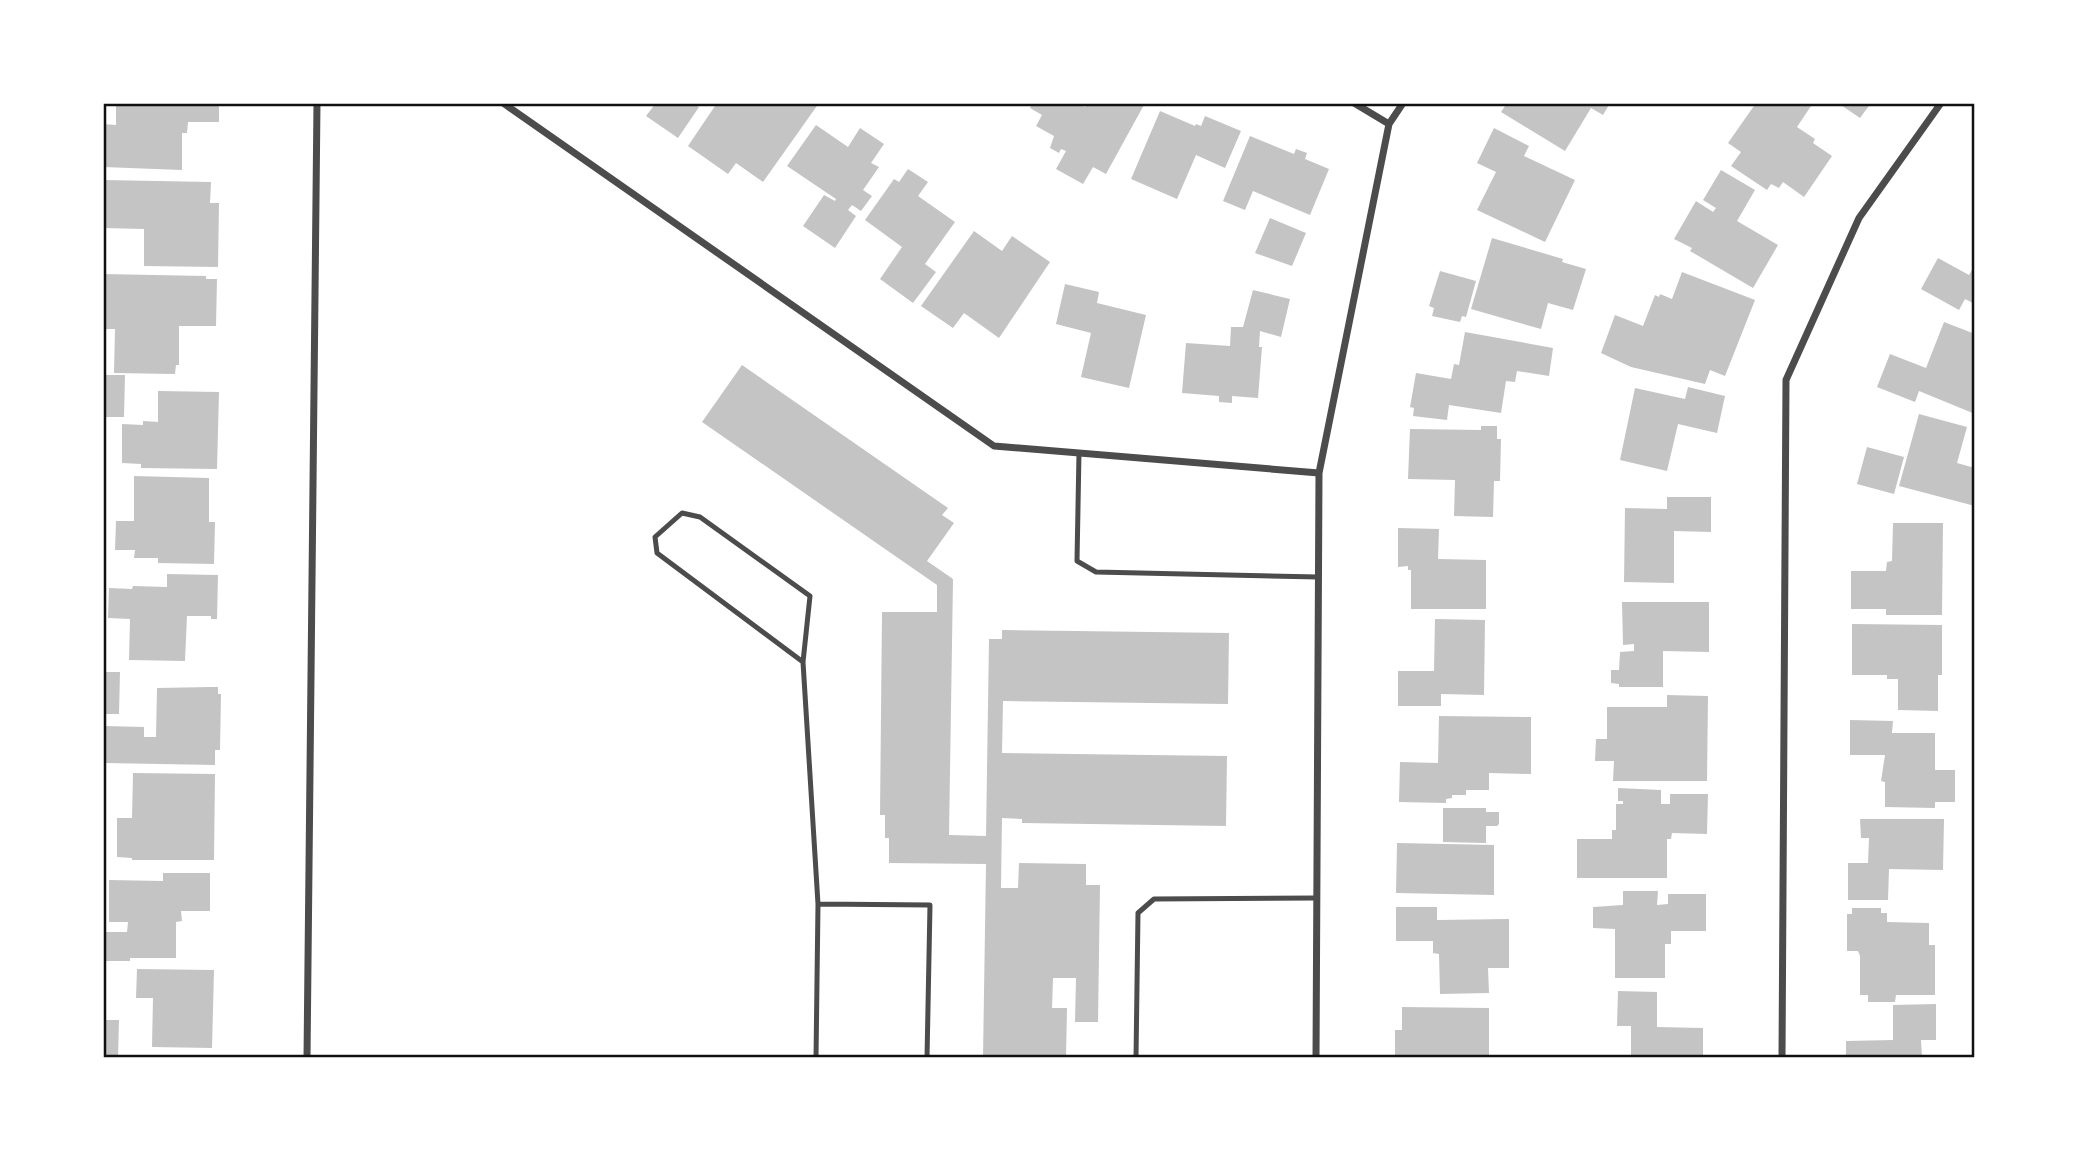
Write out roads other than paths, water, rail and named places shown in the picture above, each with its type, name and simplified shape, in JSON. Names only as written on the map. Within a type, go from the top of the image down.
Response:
[{"type":"street","points":[[307,1058],[317,103]]},
{"type":"street","points":[[503,103],[994,446],[1319,472]]},
{"type":"street","points":[[1354,103],[1388,124]]},
{"type":"street","points":[[1316,1058],[1319,472],[1388,124],[1403,103]]},
{"type":"street","points":[[1782,1058],[1786,380],[1859,218],[1941,103]]},
{"type":"lane","points":[[1079,453],[1077,561],[1096,572],[1318,578]]},
{"type":"lane","points":[[803,662],[657,553],[655,537],[682,513],[700,517],[810,596],[803,662],[818,904],[816,1058]]},
{"type":"lane","points":[[1136,1058],[1138,913],[1154,899],[1317,898]]},
{"type":"lane","points":[[818,904],[930,905],[927,1058]]}]
